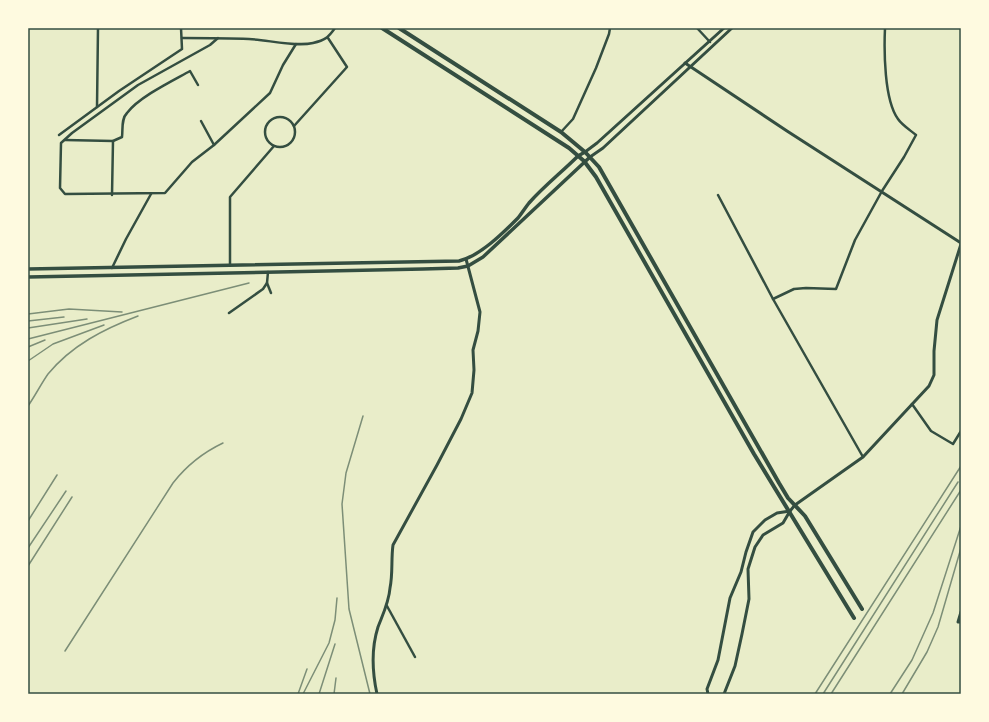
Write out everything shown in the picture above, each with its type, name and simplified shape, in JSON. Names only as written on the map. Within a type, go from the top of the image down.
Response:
[{"type":"main road","points":[[382,28],[564,144],[584,161],[596,177],[750,447],[854,618]]},
{"type":"main road","points":[[399,28],[561,132],[585,152],[603,172],[778,483],[788,498],[806,516],[862,609]]},
{"type":"main road","points":[[28,269],[459,261],[482,251],[518,217],[539,193],[578,156],[585,152]]},
{"type":"main road","points":[[28,277],[423,269],[458,268],[468,266],[484,257],[584,161],[590,157]]},
{"type":"street","points":[[97,106],[98,28]]},
{"type":"street","points":[[59,135],[97,106],[182,49],[181,28]]},
{"type":"street","points":[[182,38],[249,39],[296,44],[312,43],[328,38],[335,28]]},
{"type":"street","points":[[561,132],[574,119],[596,68],[610,28]]},
{"type":"street","points":[[697,28],[710,42]]},
{"type":"street","points":[[585,152],[598,143],[724,28]]},
{"type":"street","points":[[590,157],[603,148],[732,28]]},
{"type":"street","points":[[774,299],[794,289],[836,289],[855,240],[882,191],[916,135],[898,119],[891,106],[888,94],[884,44],[886,28]]},
{"type":"street","points":[[218,38],[210,45],[138,84],[72,133],[61,143],[60,188],[65,194],[112,195],[165,193],[192,162],[214,145],[270,93],[283,65],[296,44]]},
{"type":"street","points":[[294,126],[347,67],[328,38]]},
{"type":"street","points":[[685,63],[791,134],[961,243],[937,320],[934,351],[934,375],[929,386],[863,457],[795,505],[784,523],[763,535],[755,547],[748,569],[749,599],[735,666],[724,694]]},
{"type":"street","points":[[65,140],[112,141],[122,137],[123,122],[126,113],[150,95],[190,71],[198,85]]},
{"type":"street","points":[[278,117],[282,117],[291,122],[294,126],[294,136],[289,144],[284,146],[274,146],[270,143],[265,134],[267,125],[269,122],[278,117]]},
{"type":"street","points":[[201,121],[214,145]]},
{"type":"street","points":[[112,141],[112,195]]},
{"type":"street","points":[[230,265],[230,197],[274,146]]},
{"type":"street","points":[[112,268],[151,194]]},
{"type":"street","points":[[718,195],[774,299],[863,457]]},
{"type":"street","points":[[377,694],[372,665],[373,646],[378,627],[387,606],[391,588],[391,555],[393,545],[461,419],[472,393],[474,370],[473,350],[478,331],[480,312],[466,259]]},
{"type":"street","points":[[268,272],[267,283],[270,293]]},
{"type":"street","points":[[229,313],[263,289],[267,283]]},
{"type":"street","points":[[912,404],[931,431],[953,444],[961,430]]},
{"type":"street","points":[[708,694],[707,689],[720,648],[730,598],[742,572],[746,552],[753,532],[765,520],[777,514],[790,511]]},
{"type":"street","points":[[387,606],[414,657]]},
{"type":"street","points":[[961,612],[958,622],[961,622]]},
{"type":"railway","points":[[28,339],[249,283]]},
{"type":"railway","points":[[28,314],[69,309],[122,312]]},
{"type":"railway","points":[[28,406],[48,374],[67,355],[78,346],[101,332],[138,316]]},
{"type":"railway","points":[[28,321],[64,317]]},
{"type":"railway","points":[[28,328],[87,319]]},
{"type":"railway","points":[[28,361],[53,344],[104,325]]},
{"type":"railway","points":[[28,347],[45,340]]},
{"type":"railway","points":[[363,416],[346,473],[342,504],[349,609],[370,694]]},
{"type":"railway","points":[[65,651],[173,483],[195,460],[223,443]]},
{"type":"railway","points":[[815,694],[961,466]]},
{"type":"railway","points":[[28,521],[57,475]]},
{"type":"railway","points":[[823,694],[958,482]]},
{"type":"railway","points":[[831,694],[961,490]]},
{"type":"railway","points":[[28,548],[66,491]]},
{"type":"railway","points":[[28,566],[72,497]]},
{"type":"railway","points":[[890,694],[912,660],[933,613],[961,526]]},
{"type":"railway","points":[[902,694],[927,652],[938,627],[961,548]]},
{"type":"railway","points":[[303,694],[329,643],[335,620],[337,598]]},
{"type":"railway","points":[[319,694],[335,644]]},
{"type":"railway","points":[[298,694],[307,669]]},
{"type":"railway","points":[[334,694],[336,678]]}]
